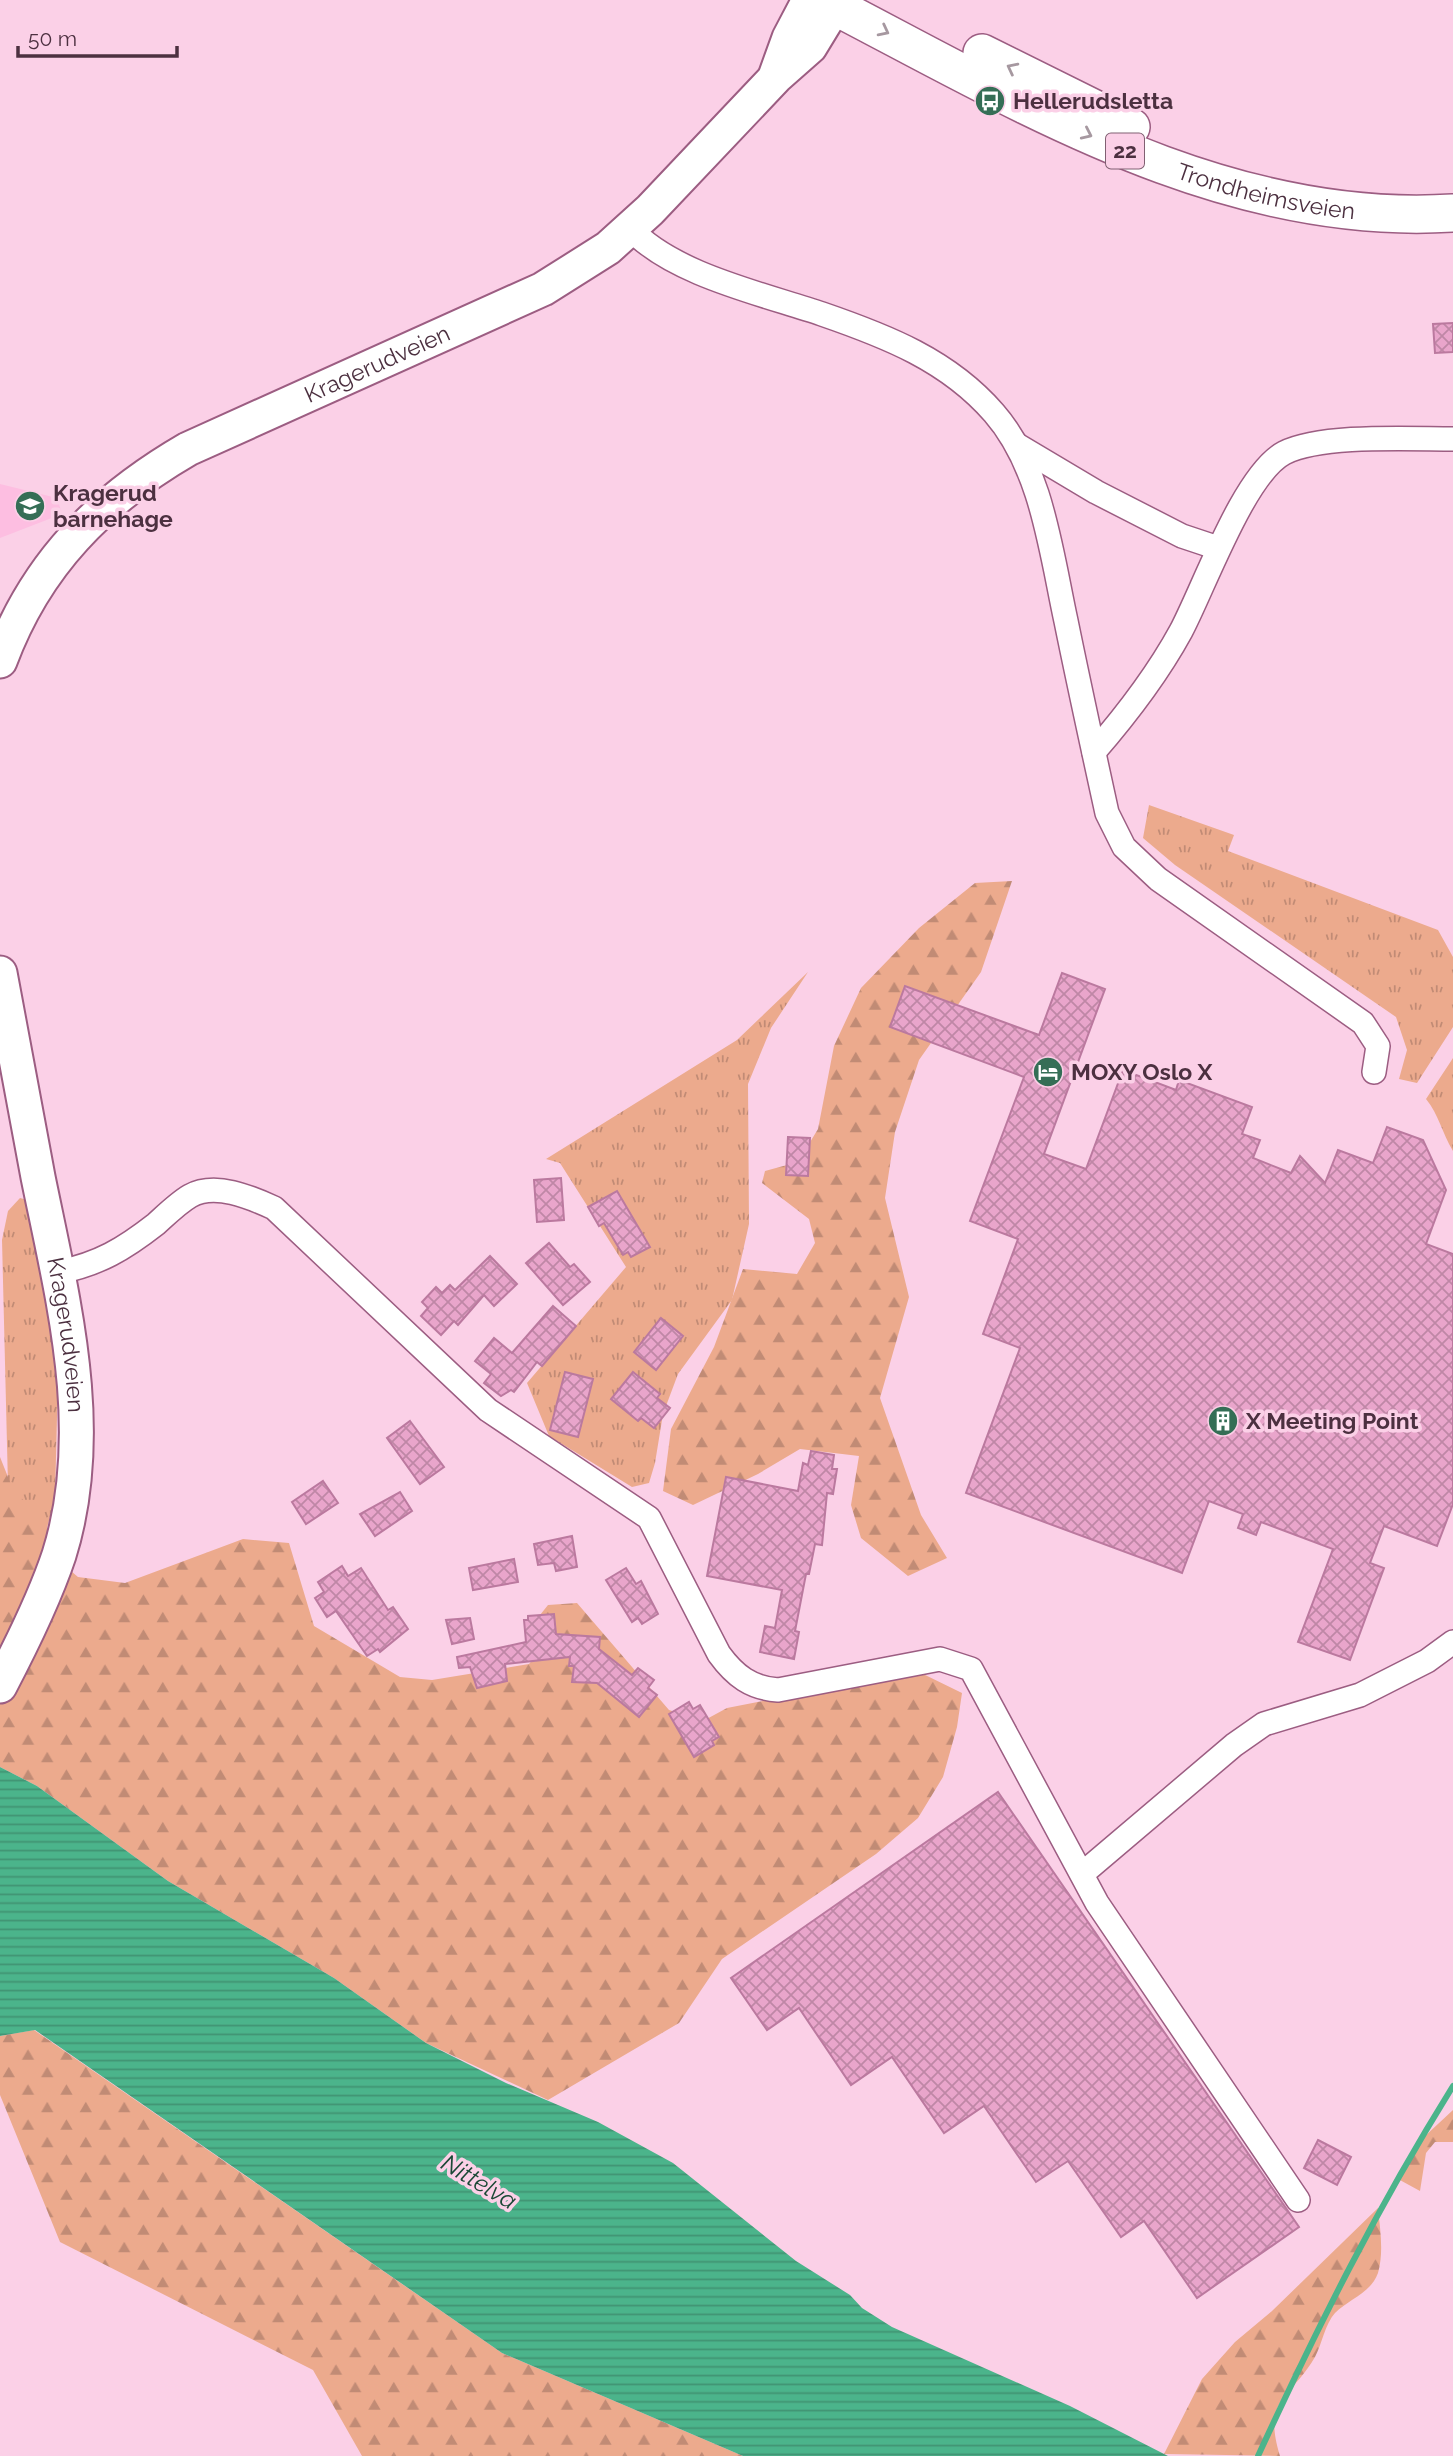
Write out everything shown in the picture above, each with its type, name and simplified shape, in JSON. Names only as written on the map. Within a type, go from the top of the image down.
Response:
[{"type":"main road","name":"Trondheimsveien","points":[[879,0],[1107,115],[1198,154],[1292,181],[1453,205]]},
{"type":"main road","name":"Trondheimsveien","points":[[826,2],[1066,124],[1189,176],[1314,206],[1404,216],[1453,213]]},
{"type":"main road","name":"Kragerudveien","points":[[0,661],[26,604],[63,550],[109,502],[140,477],[188,449],[543,289],[585,264],[630,228],[776,77],[810,47],[826,2]]},
{"type":"main road","name":"Kragerudveien","points":[[0,973],[59,1272],[76,1392],[70,1505],[59,1555],[22,1645],[0,1686]]},
{"type":"street","points":[[630,228],[651,248],[686,267],[899,342],[937,363],[994,413],[1017,445],[1043,514],[1107,813],[1124,847],[1158,879],[1363,1023],[1378,1046],[1374,1072]]},
{"type":"street","points":[[1094,752],[1152,680],[1182,629],[1218,548],[1270,463],[1285,453],[1326,443],[1453,439]]},
{"type":"street","points":[[1017,445],[1096,492],[1182,536],[1218,548]]},
{"type":"street","points":[[59,1272],[90,1266],[111,1255],[191,1195],[218,1191],[238,1194],[274,1208],[488,1410],[649,1518],[719,1654],[733,1673],[762,1689],[778,1690],[940,1659],[971,1669],[1097,1903],[1298,2200]]},
{"type":"street","points":[[1082,1874],[1234,1745],[1264,1724],[1360,1695],[1427,1661],[1453,1642]]},
{"type":"shaded area","name":"Kragerud barnehage","points":[[0,484],[57,498],[62,514],[0,538]]},
{"type":"green space","points":[[1149,805],[1234,835],[1228,851],[1438,930],[1453,957],[1453,1027],[1417,1083],[1399,1079],[1407,1050],[1396,1017],[1175,865],[1143,838]]},
{"type":"green space","points":[[1012,881],[981,972],[919,1060],[895,1132],[885,1198],[909,1297],[880,1398],[921,1515],[947,1558],[908,1576],[861,1538],[851,1505],[859,1456],[800,1449],[758,1474],[693,1505],[663,1491],[671,1429],[714,1347],[743,1269],[797,1274],[815,1243],[809,1219],[762,1183],[765,1171],[798,1162],[818,1129],[834,1046],[861,988],[919,928],[975,883]]},
{"type":"green space","points":[[808,972],[771,1028],[748,1084],[749,1224],[732,1300],[678,1374],[663,1414],[649,1483],[632,1487],[549,1436],[527,1383],[626,1267],[560,1163],[546,1159],[737,1040]]},
{"type":"green space","points":[[1453,1058],[1453,1151],[1426,1099]]},
{"type":"green space","points":[[20,1198],[31,1201],[58,1376],[55,1497],[39,1559],[11,1608],[2,1240],[8,1211]]},
{"type":"green space","points":[[0,1457],[12,1487],[46,1526],[58,1560],[78,1577],[125,1583],[243,1539],[289,1543],[314,1626],[400,1677],[432,1680],[529,1664],[541,1650],[540,1615],[548,1605],[577,1603],[669,1710],[703,1721],[727,1708],[917,1671],[962,1693],[957,1727],[943,1777],[918,1818],[876,1854],[722,1959],[679,2023],[548,2100],[426,2043],[334,1978],[168,1881],[37,1786],[0,1767]]},
{"type":"green space","points":[[34,2030],[502,2353],[743,2456],[362,2456],[313,2370],[60,2242],[0,2095],[0,2036]]},
{"type":"green space","points":[[1453,2110],[1453,2142],[1435,2142],[1426,2153],[1420,2191],[1398,2179],[1424,2137]]},
{"type":"green space","points":[[1378,2208],[1381,2249],[1378,2273],[1370,2286],[1335,2313],[1315,2357],[1281,2400],[1274,2422],[1280,2456],[1164,2454],[1202,2379],[1235,2342],[1272,2311]]},
{"type":"water","name":"Nittelva","points":[[0,1767],[37,1786],[168,1881],[334,1978],[426,2043],[506,2083],[598,2122],[673,2163],[796,2261],[850,2295],[862,2308],[892,2327],[1070,2406],[1168,2456],[743,2456],[502,2353],[35,2030],[0,2036]]},
{"type":"building","points":[[1453,323],[1453,352],[1435,353],[1433,324]]},
{"type":"building","name":"X Meeting Point","points":[[1062,973],[1105,989],[1044,1154],[1086,1169],[1123,1070],[1176,1090],[1179,1080],[1252,1107],[1242,1134],[1260,1140],[1253,1158],[1291,1173],[1300,1156],[1325,1183],[1338,1150],[1373,1163],[1387,1127],[1423,1140],[1446,1190],[1426,1244],[1453,1254],[1453,1504],[1437,1546],[1384,1526],[1370,1563],[1384,1568],[1350,1660],[1298,1642],[1333,1549],[1261,1522],[1256,1535],[1238,1528],[1243,1514],[1209,1501],[1182,1573],[966,1493],[1020,1348],[983,1334],[1018,1239],[970,1221],[1024,1077],[890,1027],[905,986],[1039,1035]]},
{"type":"building","points":[[788,1137],[810,1138],[808,1176],[786,1175]]},
{"type":"building","points":[[561,1178],[564,1220],[537,1222],[534,1180]]},
{"type":"building","points":[[617,1191],[650,1247],[631,1257],[628,1252],[623,1255],[604,1223],[599,1226],[588,1207]]},
{"type":"building","points":[[549,1243],[570,1267],[574,1264],[590,1282],[563,1305],[526,1263]]},
{"type":"building","points":[[490,1256],[517,1284],[494,1306],[484,1295],[458,1325],[454,1321],[441,1335],[421,1316],[428,1308],[422,1302],[436,1287],[442,1293],[450,1285],[455,1290]]},
{"type":"building","points":[[553,1306],[576,1326],[542,1366],[537,1362],[514,1392],[511,1390],[501,1396],[484,1383],[491,1374],[475,1361],[494,1338],[512,1353]]},
{"type":"building","points":[[661,1318],[683,1336],[656,1370],[634,1352]]},
{"type":"building","points":[[565,1372],[593,1379],[578,1437],[550,1430]]},
{"type":"building","points":[[633,1372],[660,1394],[657,1398],[670,1408],[654,1428],[641,1418],[638,1421],[611,1399]]},
{"type":"building","points":[[410,1421],[444,1467],[420,1484],[387,1438]]},
{"type":"building","points":[[811,1451],[834,1455],[832,1469],[837,1469],[833,1494],[827,1493],[822,1545],[815,1544],[809,1574],[806,1574],[795,1631],[799,1632],[794,1659],[760,1652],[765,1626],[775,1628],[782,1590],[707,1576],[726,1477],[798,1491],[803,1463],[808,1465]]},
{"type":"building","points":[[323,1481],[338,1503],[306,1524],[292,1502]]},
{"type":"building","points":[[400,1492],[412,1511],[375,1536],[360,1514]]},
{"type":"building","points":[[572,1536],[577,1567],[556,1571],[554,1563],[538,1565],[534,1544]]},
{"type":"building","points":[[514,1559],[518,1582],[473,1590],[469,1568]]},
{"type":"building","points":[[342,1566],[348,1576],[361,1568],[388,1610],[393,1607],[408,1629],[380,1652],[378,1649],[367,1656],[336,1611],[327,1617],[315,1598],[324,1592],[318,1582]]},
{"type":"building","points":[[626,1568],[636,1584],[641,1581],[658,1614],[642,1624],[638,1618],[632,1622],[606,1580]]},
{"type":"building","points":[[554,1614],[556,1634],[600,1637],[599,1649],[632,1675],[638,1668],[654,1680],[648,1688],[657,1695],[639,1717],[597,1683],[572,1682],[574,1666],[569,1666],[570,1657],[505,1664],[507,1681],[477,1688],[470,1667],[459,1668],[457,1657],[526,1642],[524,1620],[528,1620],[528,1616]]},
{"type":"building","points":[[470,1618],[474,1639],[452,1644],[446,1620]]},
{"type":"building","points":[[689,1702],[693,1709],[700,1705],[719,1737],[712,1741],[714,1745],[694,1757],[669,1714]]},
{"type":"building","points":[[998,1792],[1299,2227],[1197,2298],[1144,2221],[1121,2237],[1068,2161],[1036,2182],[984,2106],[944,2133],[892,2057],[851,2085],[799,2008],[767,2030],[731,1978]]},
{"type":"building","points":[[1318,2140],[1351,2157],[1337,2185],[1304,2168]]},
{"type":"waterway","points":[[1258,2456],[1350,2268],[1399,2177],[1453,2086]]},
{"type":"place","name":"Hellerudsletta","points":[[990,101]]},
{"type":"place","name":"Kragerud barnehage","points":[[30,506]]},
{"type":"place","name":"MOXY Oslo X","points":[[1048,1072]]},
{"type":"place","name":"X Meeting Point","points":[[1223,1421]]}]
